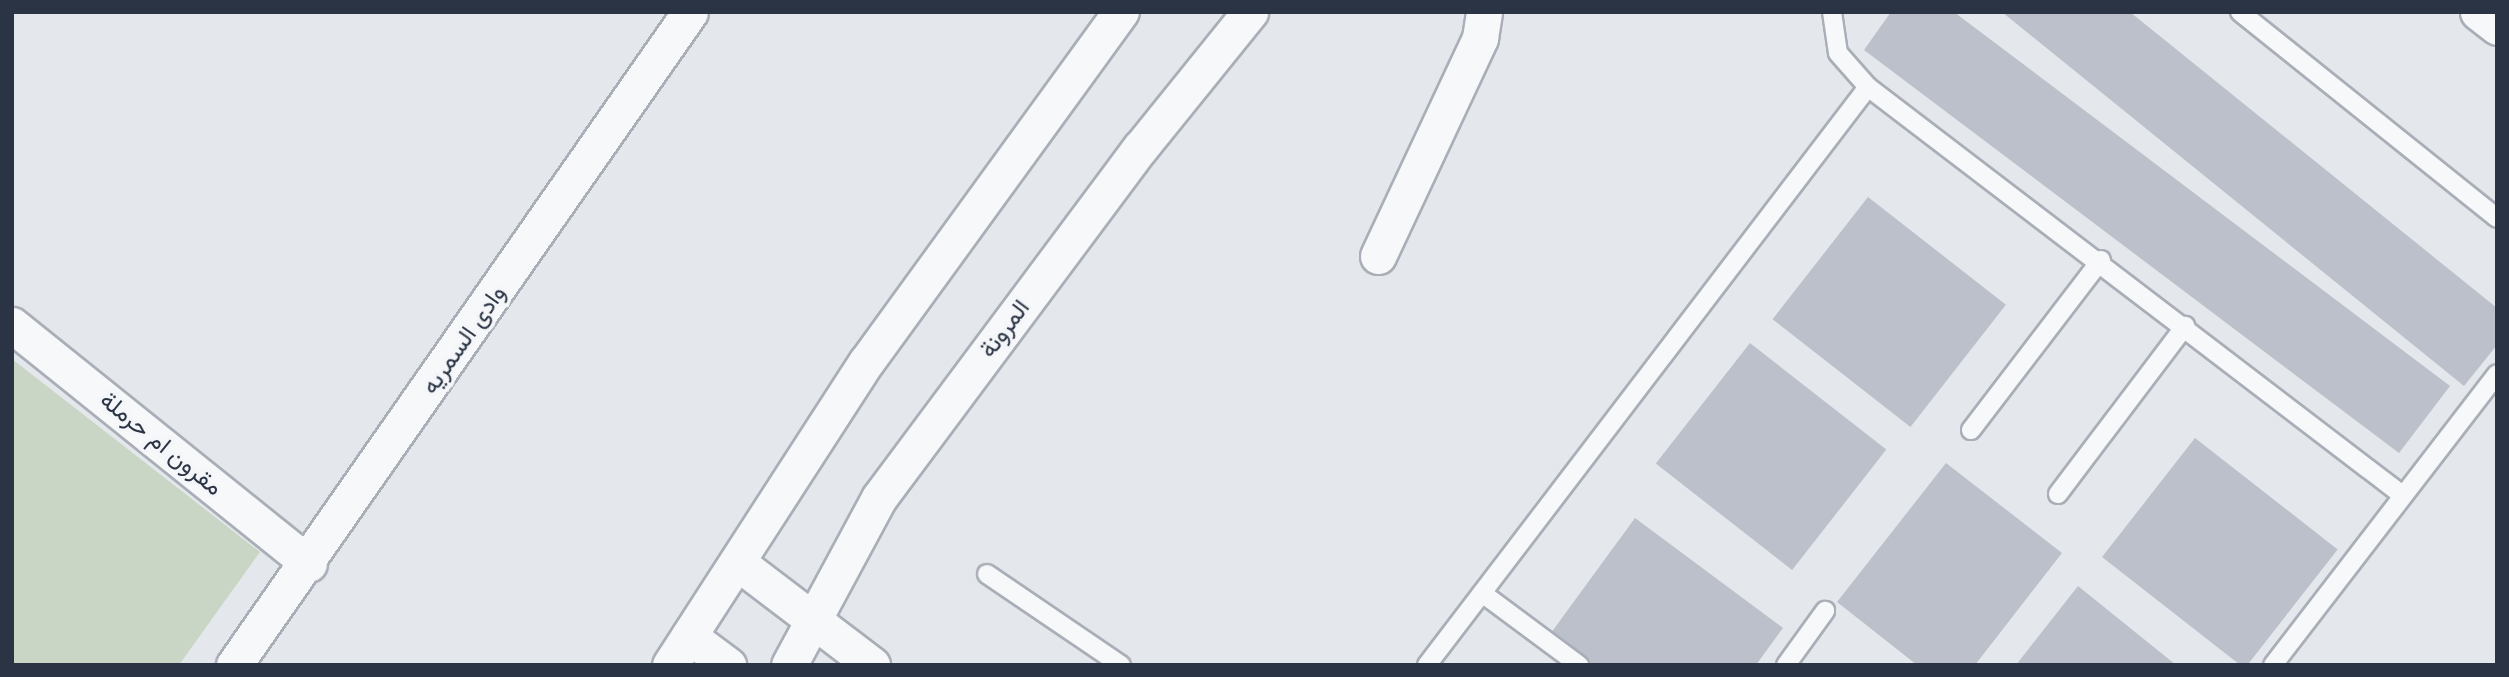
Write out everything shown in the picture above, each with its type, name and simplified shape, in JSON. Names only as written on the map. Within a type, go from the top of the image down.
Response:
[{"type":"street","name":"وادى السمريه","points":[[234,665],[309,564],[690,12]]},
{"type":"street","points":[[670,665],[867,361],[1121,12]]},
{"type":"street","name":"المرونة","points":[[789,665],[880,498],[1141,147],[1250,12]]},
{"type":"street","points":[[1378,256],[1480,38],[1484,12]]},
{"type":"street","points":[[2479,12],[2497,27]]},
{"type":"street","name":"مقرون ام حرملة","points":[[12,325],[309,564]]},
{"type":"street","points":[[737,562],[872,665]]},
{"type":"street","points":[[689,636],[728,665]]},
{"type":"lane","points":[[1832,12],[1838,53],[1868,87],[2101,260],[2401,494]]},
{"type":"lane","points":[[2240,12],[2497,218]]},
{"type":"lane","points":[[1427,665],[1868,87]]},
{"type":"lane","points":[[1972,430],[2101,260]]},
{"type":"lane","points":[[2057,494],[2185,327]]},
{"type":"lane","points":[[2273,665],[2401,494],[2497,374]]},
{"type":"lane","points":[[987,574],[1121,665]]},
{"type":"lane","points":[[1482,593],[1578,665]]},
{"type":"lane","points":[[1786,665],[1825,611]]},
{"type":"green space","points":[[12,359],[260,552],[179,665],[12,665]]},
{"type":"building","points":[[1891,12],[1954,12],[2450,386],[2399,453],[1864,50]]},
{"type":"building","points":[[2002,12],[2130,12],[2497,308],[2497,345],[2464,386]]},
{"type":"building","points":[[1868,197],[2006,305],[1910,427],[1773,319]]},
{"type":"building","points":[[1750,343],[1886,450],[1792,570],[1656,464]]},
{"type":"building","points":[[2195,438],[2338,549],[2247,665],[2240,665],[2102,557]]},
{"type":"building","points":[[1946,463],[2062,553],[1975,665],[1917,665],[1837,602]]},
{"type":"building","points":[[1635,518],[1783,628],[1756,665],[1585,665],[1548,637]]},
{"type":"building","points":[[2078,586],[2176,665],[2016,665]]}]
